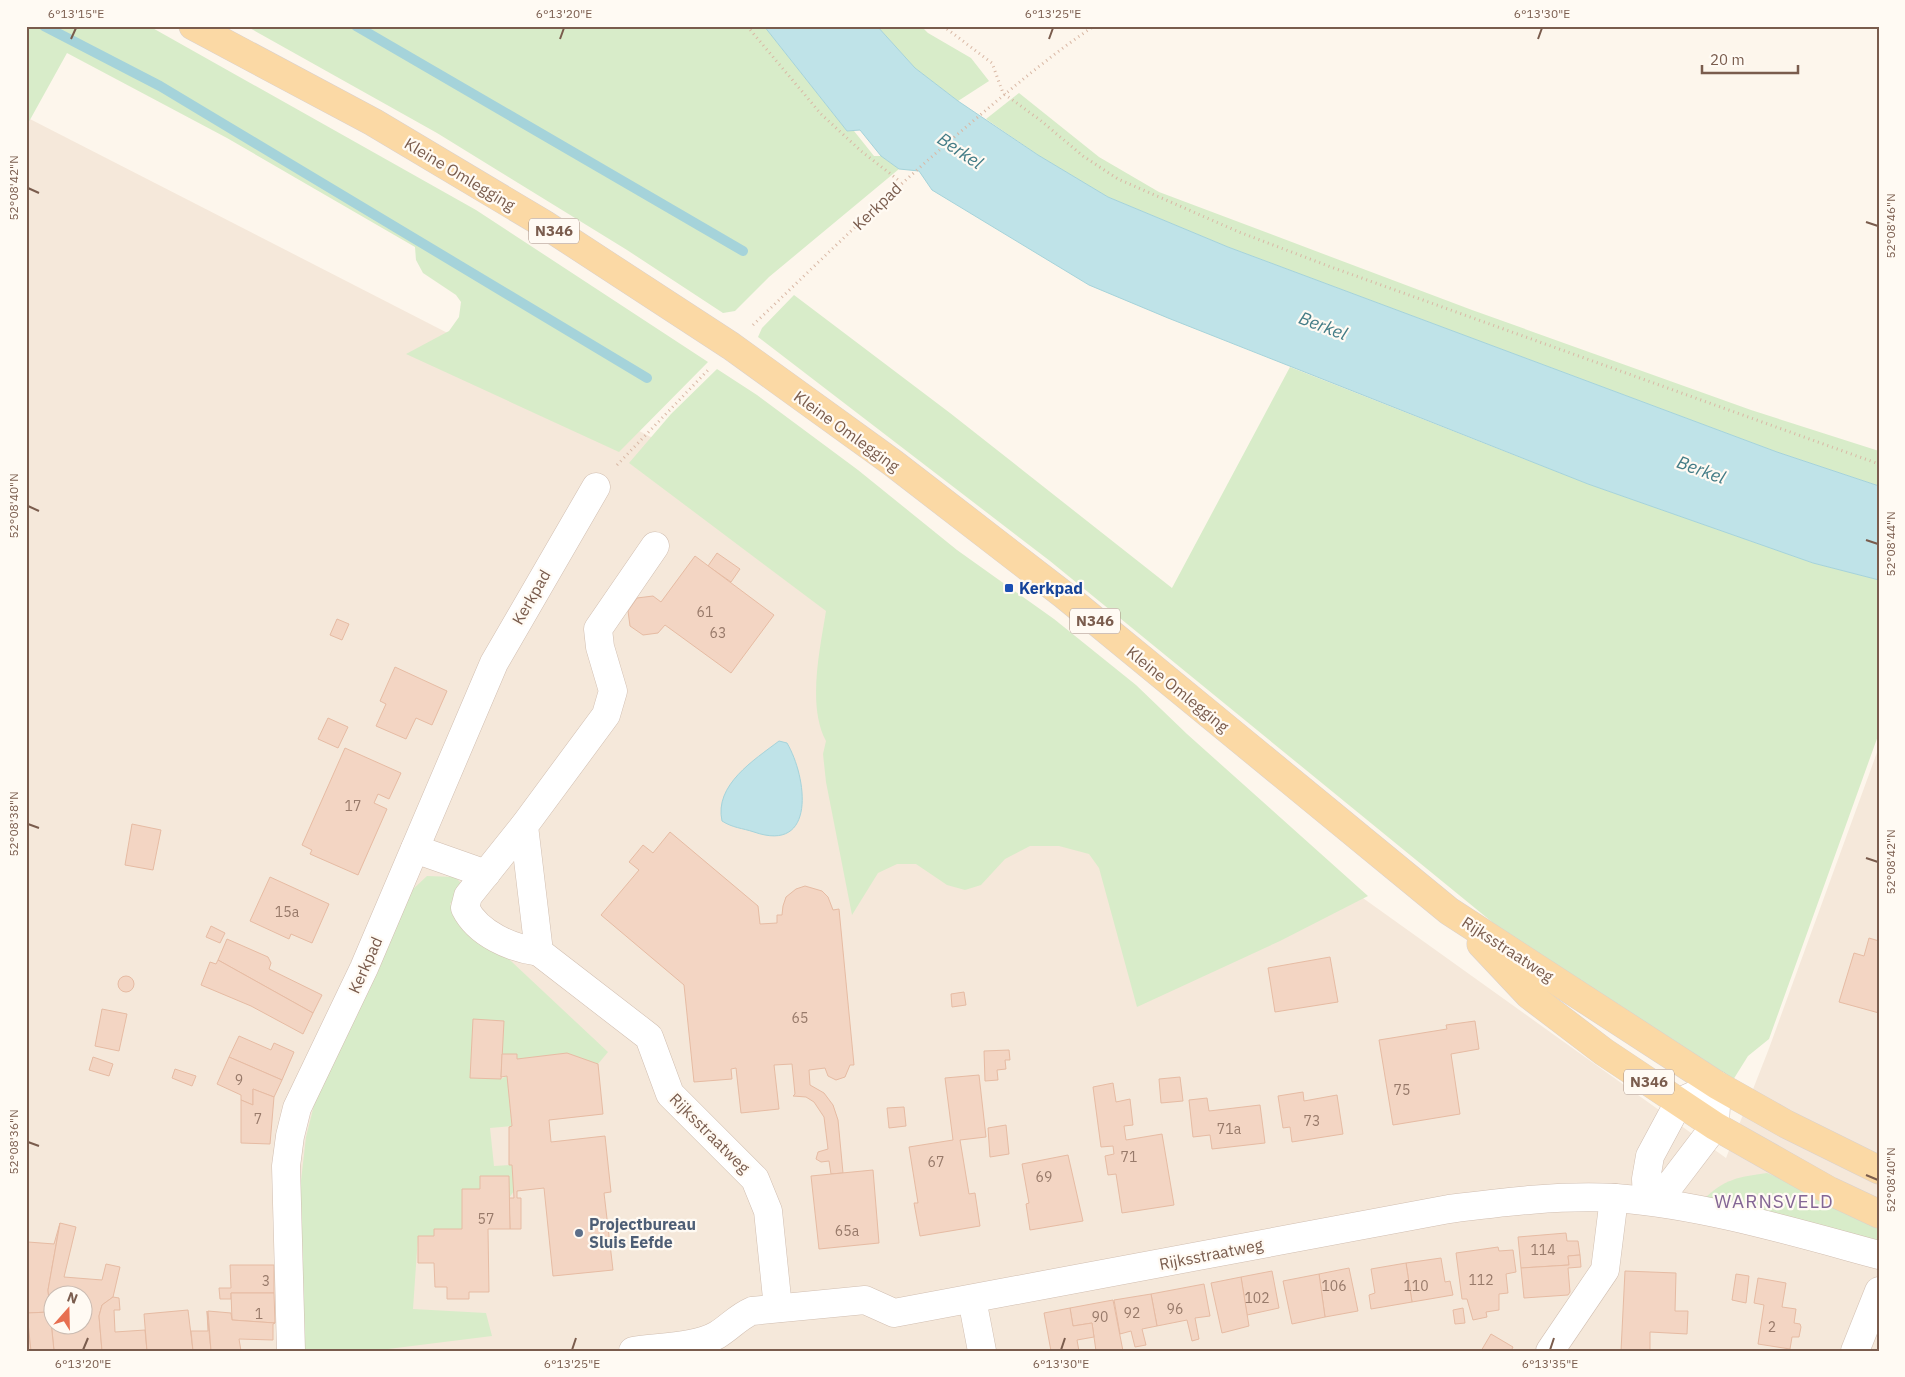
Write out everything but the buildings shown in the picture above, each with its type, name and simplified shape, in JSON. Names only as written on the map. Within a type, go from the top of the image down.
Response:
[{"type":"main road","name":"Kleine Omlegging","points":[[193,26],[373,122],[544,224],[731,346],[892,463],[1064,595],[1449,911]]},
{"type":"main road","name":"Rijksstraatweg","points":[[1449,911],[1717,1085],[1786,1124],[1879,1170]]},
{"type":"main road","name":"Rijksstraatweg","points":[[1449,911],[1529,995],[1604,1052],[1715,1126],[1830,1191],[1879,1214]]},
{"type":"street","name":"Kerkpad","points":[[291,1351],[286,1166],[290,1136],[297,1108],[364,968],[494,662],[596,487]]},
{"type":"street","name":"Rijksstraatweg","points":[[655,546],[598,629],[600,648],[613,691],[606,715],[486,874],[466,902],[464,908],[469,917],[502,943],[539,952],[649,1036],[670,1094],[755,1179],[768,1211],[778,1308]]},
{"type":"street","points":[[524,826],[539,952]]},
{"type":"street","points":[[415,849],[486,874]]},
{"type":"street","points":[[1717,1085],[1715,1126],[1667,1189],[1647,1201],[1646,1179],[1650,1156],[1679,1102],[1717,1085]]},
{"type":"street","points":[[1550,1351],[1605,1270],[1614,1198]]},
{"type":"street","name":"Rijksstraatweg","points":[[633,1351],[703,1341],[718,1335],[739,1316],[752,1311],[865,1300],[894,1313],[1449,1209],[1522,1200],[1614,1198],[1647,1201],[1766,1224],[1879,1255]]},
{"type":"street","points":[[1855,1351],[1879,1291]]},
{"type":"street","points":[[972,1299],[982,1351]]},
{"type":"path","points":[[747,26],[821,114],[861,151],[901,182]]},
{"type":"path","points":[[943,26],[992,63],[1003,93],[1040,120],[1083,156],[1118,179],[1238,232],[1879,464]]},
{"type":"path","name":"Kerkpad","points":[[596,487],[731,346],[901,182],[992,105],[1003,93],[1058,50],[1094,26]]},
{"type":"shaded area","points":[[26,117],[891,560],[1726,1158],[1768,1051],[1879,747],[1879,1351],[26,1351]]},
{"type":"green space","points":[[26,26],[149,26],[476,210],[708,362],[619,452],[406,354],[449,331],[459,317],[461,302],[456,295],[423,273],[416,260],[415,247],[227,138],[67,53],[26,127]]},
{"type":"green space","points":[[246,26],[764,26],[847,131],[854,131],[874,156],[881,156],[899,169],[769,277],[735,311],[723,313],[627,250],[437,133]]},
{"type":"green space","points":[[877,26],[921,26],[928,33],[971,58],[989,81],[958,101],[915,68]]},
{"type":"green space","points":[[1019,93],[1099,157],[1159,192],[1472,310],[1751,410],[1879,451],[1879,486],[1777,452],[1228,247],[1108,197],[1038,155],[986,119]]},
{"type":"green space","points":[[794,295],[950,413],[1172,588],[1290,367],[1588,484],[1813,563],[1879,580],[1879,733],[1769,1039],[1748,1056],[1733,1080],[1508,935],[1050,561],[758,337],[762,328]]},
{"type":"green space","points":[[717,369],[757,395],[858,470],[957,550],[1054,619],[1136,685],[1187,734],[1368,896],[1280,941],[1137,1007],[1099,868],[1089,854],[1059,846],[1030,846],[1005,859],[981,885],[965,890],[947,885],[916,864],[897,864],[878,873],[852,915],[826,782],[823,754],[826,741],[820,727],[817,711],[818,660],[826,611],[629,463],[671,414]]},
{"type":"green space","points":[[427,876],[455,877],[465,887],[450,904],[608,1052],[598,1064],[567,1053],[517,1059],[517,1054],[502,1054],[504,1021],[473,1020],[470,1078],[501,1079],[507,1076],[512,1126],[490,1128],[494,1166],[512,1165],[514,1191],[509,1198],[509,1176],[480,1176],[480,1189],[462,1189],[462,1229],[434,1229],[434,1236],[418,1236],[413,1309],[486,1313],[492,1336],[372,1351],[304,1351],[299,1198],[306,1137],[316,1097],[411,891]]},
{"type":"green space","points":[[1767,1173],[1879,1221],[1879,1243],[1703,1200],[1718,1187],[1732,1180]]},
{"type":"water","name":"Berkel","points":[[764,26],[877,26],[915,68],[958,101],[1038,155],[1108,197],[1228,247],[1777,452],[1879,486],[1879,580],[1813,563],[1588,484],[1089,285],[932,190],[919,171],[899,169],[881,156],[860,130],[847,131]]},
{"type":"water","points":[[779,741],[787,743],[799,774],[802,809],[797,822],[789,832],[774,836],[738,828],[722,821],[721,808],[724,796],[730,785],[758,756]]},
{"type":"waterway","points":[[44,26],[160,86],[647,378]]},
{"type":"waterway","points":[[356,26],[743,251]]},
{"type":"place","name":"Kerkpad","points":[[1009,588]]},
{"type":"place","name":"Projectbureau Sluis Eefde","points":[[579,1233]]},
{"type":"district","name":"WARNSVELD","points":[[1774,1201]]}]
